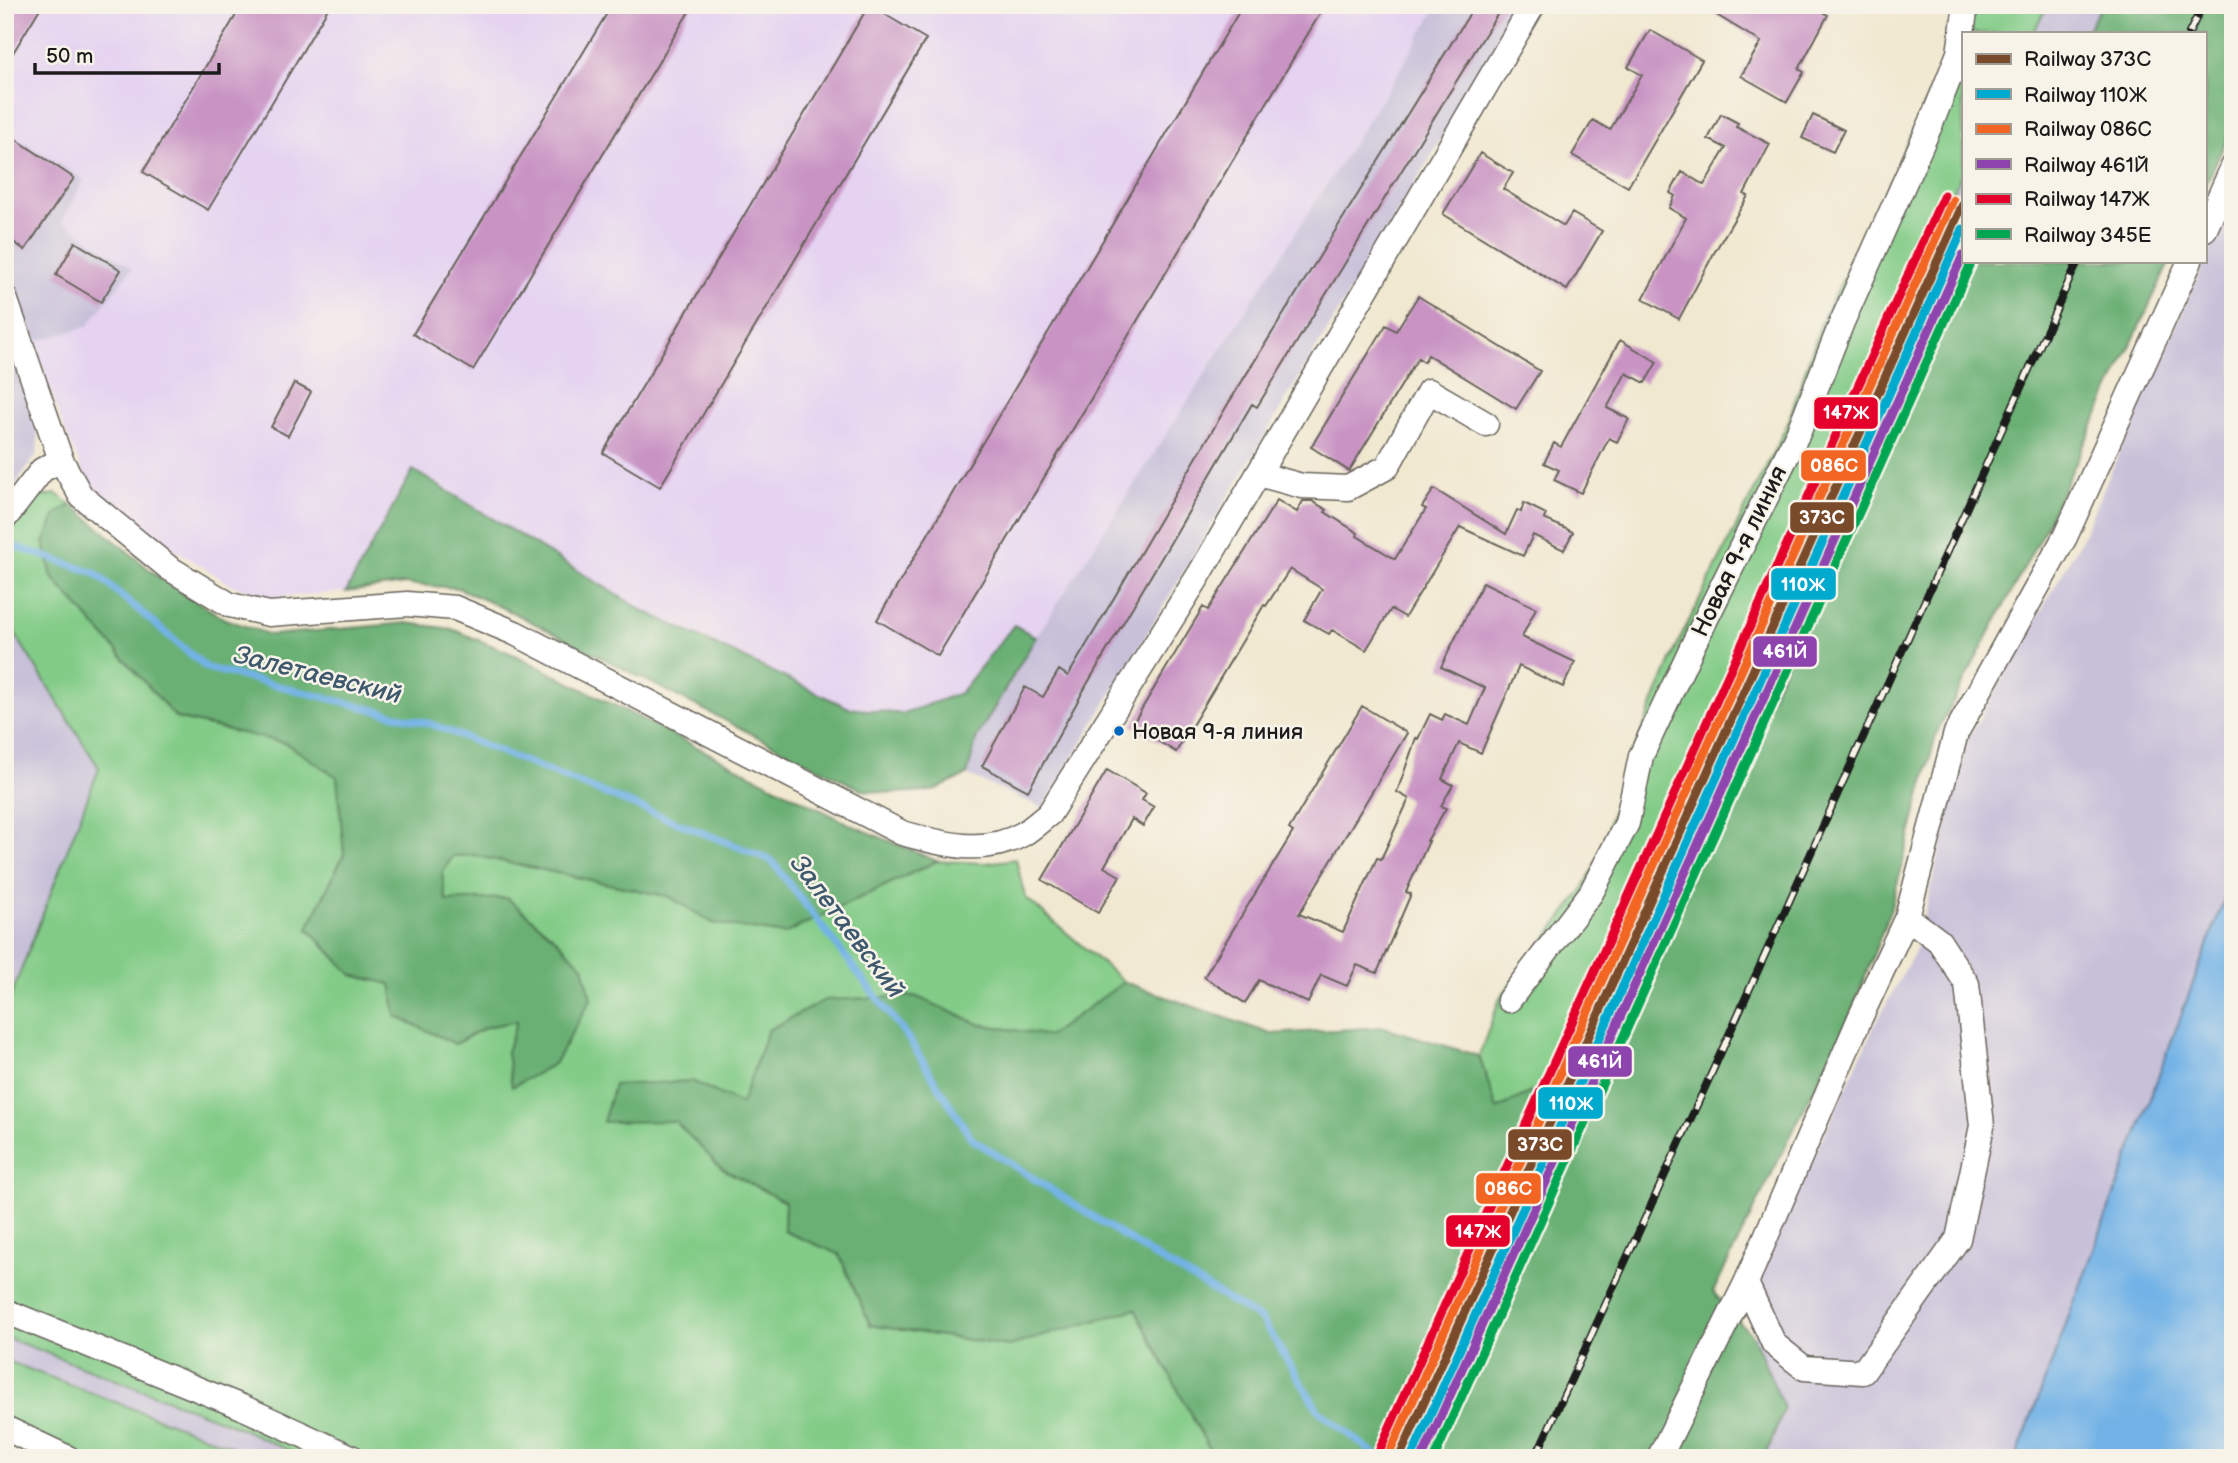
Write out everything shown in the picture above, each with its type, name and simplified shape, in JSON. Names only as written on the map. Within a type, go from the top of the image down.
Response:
[{"type":"street","points":[[5,298],[61,460],[81,496],[169,568],[230,605],[269,614],[407,604],[455,608],[515,633],[902,833],[946,846],[990,846],[1023,834],[1049,814],[1199,575],[1532,5]]},
{"type":"street","name":"Новая 9-я линия","points":[[1962,32],[1966,5]]},
{"type":"street","name":"Новая 9-я линия","points":[[1509,1000],[1591,892],[1627,823],[1641,756],[1799,431],[1842,322],[1932,121],[1959,53],[1962,32]]},
{"type":"street","points":[[2206,227],[2233,167]]},
{"type":"street","points":[[1659,1458],[1746,1283],[1860,1018],[1907,917],[1956,733],[2066,537],[2190,262]]},
{"type":"street","points":[[1258,474],[1302,486],[1348,488],[1387,467],[1430,391],[1486,424]]},
{"type":"street","points":[[5,517],[42,470],[61,460]]},
{"type":"street","points":[[1746,1283],[1774,1344],[1804,1368],[1863,1372],[1958,1239],[1982,1126],[1967,984],[1939,942],[1907,917]]},
{"type":"street","points":[[5,1311],[242,1407],[353,1458]]},
{"type":"street","points":[[5,1428],[68,1458]]},
{"type":"shaded area","points":[[5,5],[1438,5],[1397,75],[1036,637],[1014,625],[960,693],[903,714],[849,708],[642,610],[413,471],[346,592],[275,597],[232,585],[171,547],[89,485],[61,421],[34,342],[87,327],[62,221],[84,180],[5,130]]},
{"type":"shaded area","points":[[1438,5],[1521,5],[1043,808],[967,775],[977,737],[1036,637],[1397,75]]},
{"type":"shaded area","points":[[2048,5],[2102,5],[2087,32],[2034,32]]},
{"type":"shaded area","points":[[5,130],[84,180],[62,221],[132,268],[87,327],[34,342],[11,282],[5,274]]},
{"type":"shaded area","points":[[1962,173],[1962,262],[1969,262],[1590,1097],[1431,1458],[1380,1458],[1502,1178],[1551,1082],[1919,261]]},
{"type":"shaded area","points":[[2233,197],[2233,876],[2016,1458],[1765,1458],[1784,1408],[1754,1338],[1759,1274],[1876,1023],[1915,951],[1968,739],[2079,544]]},
{"type":"shaded area","points":[[5,339],[37,426],[38,441],[37,454],[5,500]]},
{"type":"shaded area","points":[[5,618],[99,768],[5,1012]]},
{"type":"shaded area","points":[[5,1337],[233,1425],[305,1458],[254,1458],[5,1360]]},
{"type":"green space","points":[[1955,5],[2048,5],[2034,32],[1962,32],[1962,173],[1919,261],[1551,1082],[1497,1109],[1479,1056],[1500,998],[1582,891],[1610,834],[1609,821],[1631,757],[1679,641],[1787,425],[1823,318],[1856,255],[1949,52]]},
{"type":"green space","points":[[2102,5],[2233,5],[2233,126],[2206,184],[2206,32],[2087,32]]},
{"type":"green space","points":[[1969,262],[2170,262],[2044,530],[1937,732],[1890,911],[1850,1016],[1713,1292],[1754,1338],[1784,1408],[1765,1458],[1431,1458],[1590,1097]]},
{"type":"green space","points":[[413,470],[642,610],[849,708],[903,714],[960,693],[1014,625],[1036,637],[977,737],[967,775],[933,791],[891,793],[862,790],[518,615],[458,588],[404,584],[346,592]]},
{"type":"green space","points":[[56,494],[72,505],[56,514],[176,718],[285,743],[338,777],[344,854],[308,929],[352,975],[391,984],[455,1044],[486,1027],[517,1021],[507,1052],[512,1086],[554,1064],[591,999],[583,966],[553,936],[507,898],[446,901],[442,873],[453,856],[473,855],[670,897],[713,923],[784,934],[937,861],[986,863],[1016,859],[1025,897],[1124,982],[1049,1036],[979,1024],[914,996],[768,1030],[741,1104],[692,1081],[603,1121],[675,1121],[721,1168],[785,1202],[784,1231],[839,1254],[870,1325],[1009,1346],[1135,1309],[1214,1458],[305,1458],[233,1425],[5,1337],[5,1012],[99,768],[5,618],[5,536],[33,498]]},
{"type":"green space","points":[[72,505],[162,580],[225,619],[271,635],[407,623],[452,629],[517,656],[849,824],[937,861],[784,934],[713,923],[670,897],[473,855],[453,856],[442,873],[446,901],[507,898],[553,936],[583,966],[591,999],[554,1064],[512,1087],[507,1052],[517,1021],[486,1027],[455,1044],[396,1016],[391,984],[352,975],[308,928],[344,854],[337,777],[285,743],[176,718],[52,577],[44,543],[56,514]]},
{"type":"green space","points":[[1124,982],[1271,1034],[1384,1027],[1479,1056],[1497,1109],[1551,1082],[1502,1178],[1380,1458],[1214,1458],[1135,1309],[1009,1346],[870,1325],[839,1254],[784,1231],[785,1202],[721,1168],[675,1121],[603,1122],[614,1085],[692,1081],[741,1104],[768,1030],[825,1000],[915,996],[979,1024],[1049,1036]]},
{"type":"green space","points":[[5,1360],[228,1445],[254,1458],[47,1458],[5,1439]]},
{"type":"water","points":[[2233,876],[2233,1458],[2016,1458]]},
{"type":"building","points":[[5,5],[42,5],[5,66]]},
{"type":"building","points":[[242,5],[330,5],[208,210],[143,172]]},
{"type":"building","points":[[612,5],[693,5],[473,370],[413,334]]},
{"type":"building","points":[[869,5],[926,39],[660,487],[603,453]]},
{"type":"building","points":[[1243,5],[1325,5],[938,656],[877,620]]},
{"type":"building","points":[[1475,5],[1503,5],[1257,407],[1252,404],[1086,686],[1028,791],[982,766],[1025,687],[1043,697],[1059,670],[1068,676],[1228,404]]},
{"type":"building","points":[[1700,5],[1825,5],[1822,12],[1828,15],[1799,69],[1804,72],[1787,102],[1741,76],[1761,42]]},
{"type":"building","points":[[1650,30],[1702,60],[1628,187],[1572,155],[1593,120],[1610,130],[1642,75],[1628,67]]},
{"type":"building","points":[[1721,114],[1738,123],[1736,127],[1770,144],[1744,194],[1748,196],[1679,319],[1643,299],[1686,218],[1669,208],[1675,196],[1670,193],[1682,172],[1704,185],[1726,148],[1708,139]]},
{"type":"building","points":[[1813,115],[1844,130],[1833,152],[1802,138]]},
{"type":"building","points":[[5,132],[74,178],[25,250],[5,236]]},
{"type":"building","points":[[1480,153],[1513,173],[1503,189],[1564,226],[1572,213],[1602,231],[1567,290],[1443,214]]},
{"type":"building","points":[[75,242],[121,270],[101,302],[56,275]]},
{"type":"building","points":[[1418,296],[1540,371],[1516,409],[1428,355],[1424,362],[1418,358],[1349,471],[1311,447],[1386,325],[1396,331]]},
{"type":"building","points":[[1620,340],[1657,362],[1645,383],[1626,373],[1607,408],[1629,419],[1617,442],[1609,438],[1581,493],[1554,480],[1559,470],[1544,463],[1554,443],[1561,447]]},
{"type":"building","points":[[294,383],[311,392],[288,436],[271,427]]},
{"type":"building","points":[[1434,489],[1506,534],[1517,510],[1521,512],[1524,503],[1546,514],[1544,519],[1573,532],[1564,550],[1533,535],[1523,556],[1460,527],[1405,617],[1391,609],[1366,650],[1332,630],[1329,634],[1304,620],[1322,589],[1290,569],[1266,606],[1264,605],[1176,752],[1132,725],[1203,607],[1208,610],[1277,500],[1297,512],[1303,501],[1312,501],[1358,533],[1357,536],[1395,559],[1426,509],[1422,507]]},
{"type":"building","points":[[1483,582],[1536,608],[1522,637],[1575,662],[1563,687],[1519,666],[1481,753],[1459,743],[1442,779],[1453,785],[1441,806],[1446,808],[1427,841],[1406,892],[1411,894],[1377,973],[1357,965],[1347,986],[1321,975],[1308,1003],[1259,980],[1245,1003],[1204,977],[1293,832],[1289,829],[1362,706],[1407,733],[1299,914],[1343,932],[1377,858],[1381,859],[1409,799],[1397,792],[1416,738],[1418,739],[1430,714],[1442,720],[1445,714],[1469,725],[1485,688],[1441,667]]},
{"type":"building","points":[[1107,770],[1146,793],[1142,800],[1154,807],[1143,826],[1132,819],[1104,867],[1120,876],[1098,913],[1042,880]]},
{"type":"waterway","name":"Залетаевский","points":[[5,543],[95,573],[207,668],[431,724],[771,860],[908,1038],[972,1139],[1156,1257],[1262,1320],[1319,1411],[1380,1458]]},
{"type":"railway","points":[[2190,32],[2203,5]]},
{"type":"railway","points":[[1535,1458],[2078,262]]},
{"type":"rail line","name":"147Ж","points":[[1380,1449],[1944,195]]},
{"type":"rail line","name":"086С","points":[[1389,1454],[1953,200]]},
{"type":"rail line","name":"373C","points":[[1399,1458],[1962,206]]},
{"type":"rail line","name":"110Ж","points":[[1411,1458],[1962,231]]},
{"type":"rail line","name":"461Й","points":[[1422,1458],[1962,257]]},
{"type":"rail line","name":"345Е","points":[[1434,1458],[1972,262]]},
{"type":"place","name":"Новая 9-я линия","points":[[1119,731]]}]
